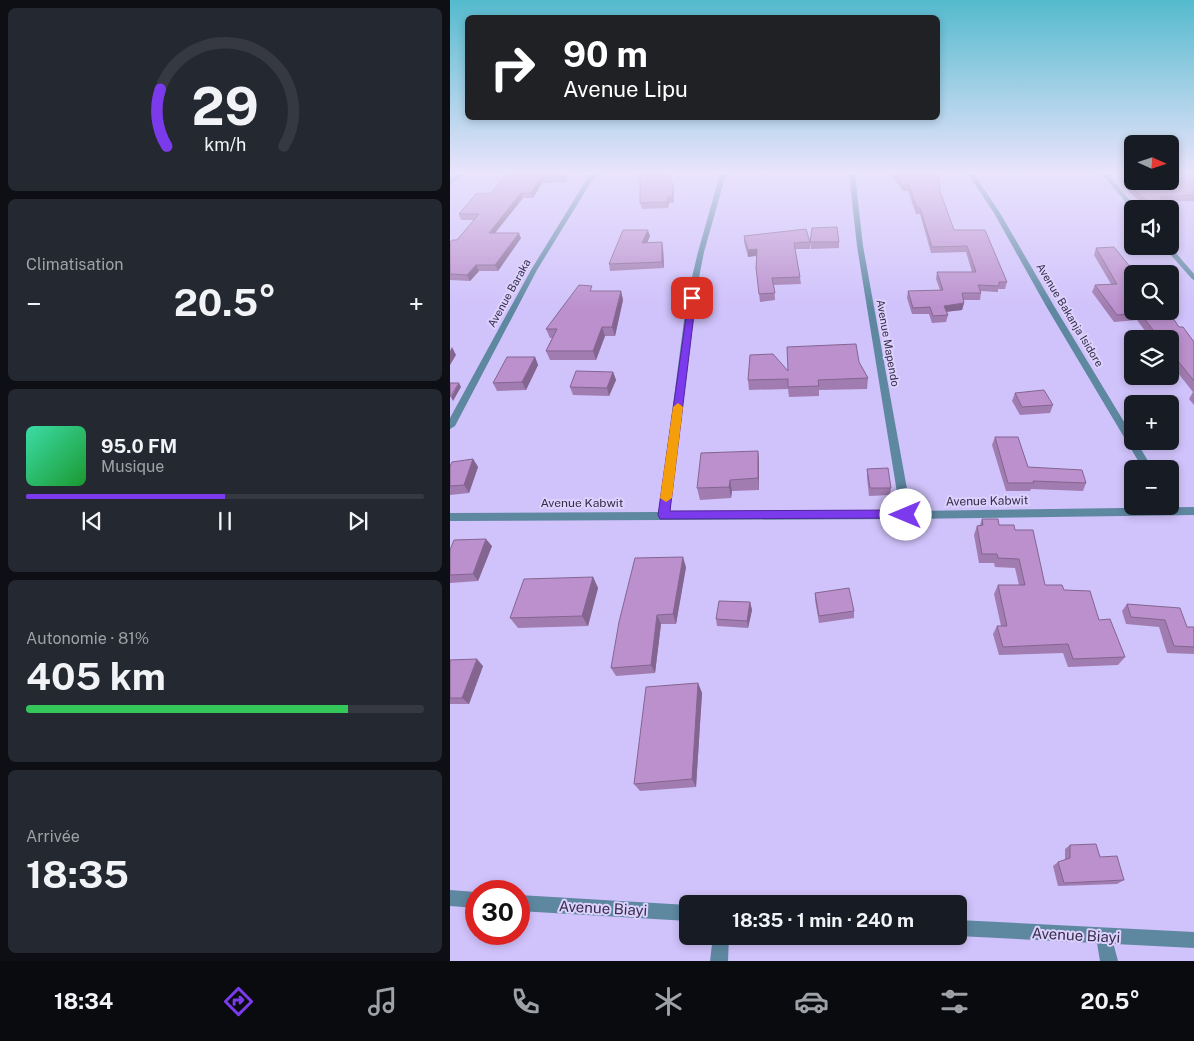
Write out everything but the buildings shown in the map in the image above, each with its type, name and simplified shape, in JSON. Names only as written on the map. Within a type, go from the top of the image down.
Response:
[{"type":"street","name":"Avenue Baraka","points":[[450,426],[534,270],[566,219]]},
{"type":"street","points":[[664,515],[692,298],[701,252],[710,219]]},
{"type":"street","name":"Avenue Mapendo","points":[[857,219],[906,515]]},
{"type":"street","name":"Avenue Bakanja Isidore","points":[[1000,219],[1050,306],[1143,460]]},
{"type":"street","points":[[1174,255],[1194,278]]},
{"type":"street","name":"Avenue Kabwit","points":[[450,516],[906,515],[1124,509]]},
{"type":"street","name":"Avenue Kabwit","points":[[1179,509],[1194,511]]},
{"type":"street","points":[[450,898],[465,899]]},
{"type":"street","name":"Avenue Biayi","points":[[530,903],[679,912]]},
{"type":"street","name":"Avenue Biayi","points":[[967,929],[1104,937],[1194,940]]},
{"type":"street","points":[[1104,937],[1109,961]]},
{"type":"street","points":[[719,961],[720,945]]},
{"type":"slow traffic","points":[[666,498],[678,407]]},
{"type":"route","points":[[692,298],[664,515],[906,515]]}]
